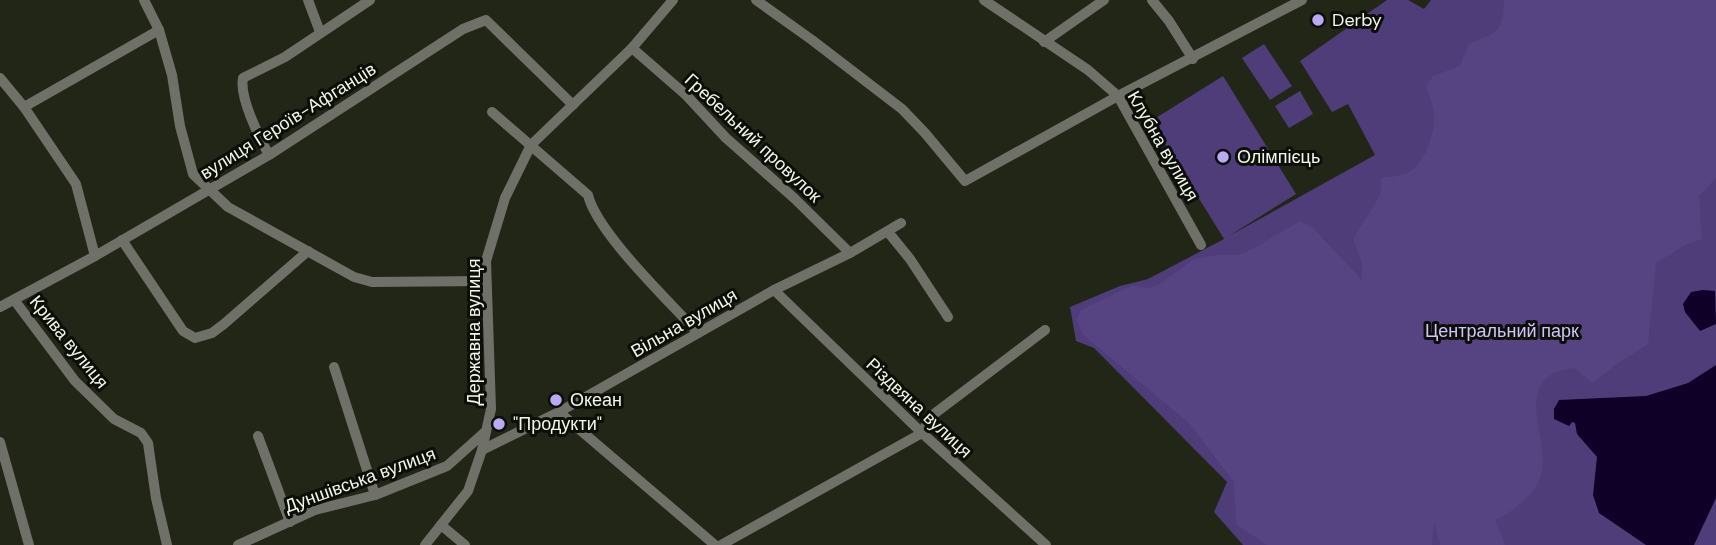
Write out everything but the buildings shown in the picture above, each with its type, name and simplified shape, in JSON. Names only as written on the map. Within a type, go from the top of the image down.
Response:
[{"type":"street","points":[[144,0],[159,30],[172,75],[180,126],[193,174],[228,207],[354,276],[372,282],[486,281]]},
{"type":"street","points":[[308,0],[320,32]]},
{"type":"street","points":[[269,155],[241,87],[243,78],[285,57],[370,0]]},
{"type":"street","points":[[756,0],[902,109],[965,181],[1118,96],[1302,0]]},
{"type":"street","name":"Клубна вулиця","points":[[984,0],[1088,70],[1118,96],[1201,245]]},
{"type":"street","points":[[1044,42],[1104,0]]},
{"type":"street","points":[[1152,0],[1193,59]]},
{"type":"street","name":"Державна вулиця","points":[[425,545],[468,491],[482,450],[491,409],[486,261],[505,198],[531,145],[632,48],[668,2]]},
{"type":"street","name":"вулиця Героїв-Афганців","points":[[0,307],[95,256],[269,155],[463,29],[486,20],[573,105]]},
{"type":"street","points":[[24,107],[159,30]]},
{"type":"street","name":"Гребельний провулок","points":[[632,48],[686,95],[726,138],[794,198],[850,253]]},
{"type":"street","points":[[0,78],[24,107],[76,184],[95,256]]},
{"type":"street","points":[[492,112],[588,195],[591,206],[615,242],[698,333]]},
{"type":"street","name":"Вільна вулиця","points":[[482,450],[559,412],[774,290],[850,253],[901,223]]},
{"type":"street","points":[[888,232],[910,259],[948,317]]},
{"type":"street","points":[[122,240],[183,331],[195,338],[212,333],[224,324],[308,251]]},
{"type":"street","name":"Різдвяна вулиця","points":[[774,290],[922,433],[1046,545]]},
{"type":"street","name":"Крива вулиця","points":[[15,301],[75,381],[114,419],[141,433],[148,443],[156,498],[167,545]]},
{"type":"street","points":[[721,545],[922,433],[930,417],[1045,330]]},
{"type":"street","points":[[334,367],[375,495]]},
{"type":"street","points":[[559,412],[715,545]]},
{"type":"street","name":"Дуншівська вулиця","points":[[238,545],[315,510],[375,495],[447,466],[485,432]]},
{"type":"street","points":[[258,436],[290,522]]},
{"type":"street","points":[[1,448],[29,545]]},
{"type":"street","points":[[441,525],[465,545]]},
{"type":"green space","name":"Центральний парк","points":[[1387,0],[1408,0],[1424,9],[1431,0],[1716,0],[1716,545],[1243,545],[1214,512],[1227,482],[1094,348],[1076,341],[1070,307],[1120,286],[1148,279],[1224,239],[1151,121],[1223,76],[1296,194],[1229,236],[1375,155],[1348,104],[1332,112],[1300,61]]},
{"type":"green space","name":"Центральний парк","points":[[1504,0],[1716,0],[1716,178],[1699,196],[1702,239],[1687,244],[1656,263],[1648,344],[1593,383],[1574,368],[1554,373],[1543,382],[1537,394],[1536,408],[1542,471],[1531,494],[1510,512],[1495,520],[1505,545],[1440,545],[1434,521],[1432,545],[1267,545],[1236,524],[1234,482],[1189,423],[1082,334],[1077,319],[1081,310],[1133,285],[1149,288],[1158,285],[1194,259],[1238,255],[1300,221],[1313,228],[1362,280],[1362,263],[1353,239],[1380,195],[1382,178],[1409,172],[1424,154],[1434,120],[1433,106],[1426,86],[1433,76],[1460,66],[1469,44],[1497,30],[1502,19]]},
{"type":"green space","points":[[1264,44],[1292,86],[1270,100],[1242,58]]},
{"type":"green space","points":[[1300,91],[1313,114],[1289,128],[1275,106]]},
{"type":"shaded area","points":[[1715,291],[1716,324],[1700,331],[1685,312],[1683,304],[1691,292]]},
{"type":"shaded area","points":[[1716,365],[1716,498],[1694,545],[1646,545],[1599,513],[1593,495],[1597,457],[1577,434],[1575,423],[1572,422],[1569,426],[1554,419],[1554,409],[1559,400],[1646,396],[1688,383]]},
{"type":"place","name":"Derby","points":[[1318,20]]},
{"type":"place","name":"Олімпієць","points":[[1223,157]]},
{"type":"place","name":"Океан","points":[[556,400]]},
{"type":"place","name":"\"Продукти\"","points":[[499,424]]}]
